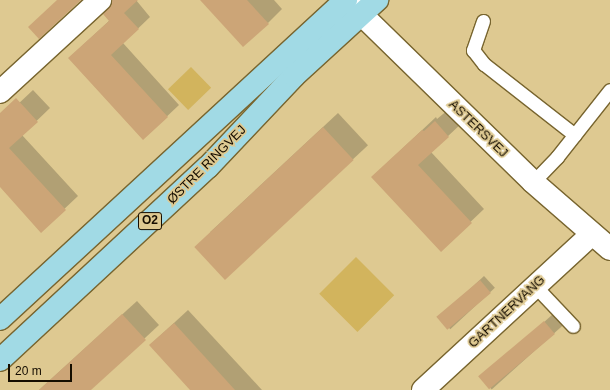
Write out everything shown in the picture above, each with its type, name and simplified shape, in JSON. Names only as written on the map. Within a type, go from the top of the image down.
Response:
[{"type":"main road","name":"ØSTRE RINGVEJ","points":[[0,319],[361,3]]},
{"type":"main road","name":"ØSTRE RINGVEJ","points":[[0,360],[208,168],[361,3]]},
{"type":"street","points":[[0,92],[100,0]]},
{"type":"street","name":"ASTERSVEJ","points":[[361,3],[533,182],[610,249]]},
{"type":"street","name":"GARTNERVANG","points":[[429,388],[535,286],[592,234]]},
{"type":"lane","points":[[483,21],[473,50],[484,64],[575,135]]},
{"type":"lane","points":[[533,182],[575,135],[609,93]]},
{"type":"lane","points":[[535,286],[573,326]]},
{"type":"shaded area","points":[[191,67],[211,88],[188,110],[168,89]]},
{"type":"shaded area","points":[[356,257],[394,295],[357,332],[319,294]]},
{"type":"building","points":[[57,0],[81,0],[39,39],[28,27]]},
{"type":"building","points":[[112,0],[138,0],[124,13],[139,29],[111,55],[168,117],[143,140],[68,58],[109,21],[103,14]]},
{"type":"building","points":[[200,0],[247,0],[269,24],[243,47]]},
{"type":"building","points":[[16,98],[38,122],[9,148],[66,210],[41,233],[0,187],[0,113]]},
{"type":"building","points":[[435,121],[449,137],[418,165],[472,223],[441,252],[371,177],[422,130],[424,131]]},
{"type":"building","points":[[323,127],[354,160],[225,280],[194,247]]},
{"type":"building","points":[[480,280],[491,293],[447,330],[436,317]]},
{"type":"building","points":[[122,314],[146,340],[91,390],[39,390]]},
{"type":"building","points":[[544,321],[555,334],[489,389],[478,376]]},
{"type":"building","points":[[174,323],[235,390],[190,390],[149,345]]}]
